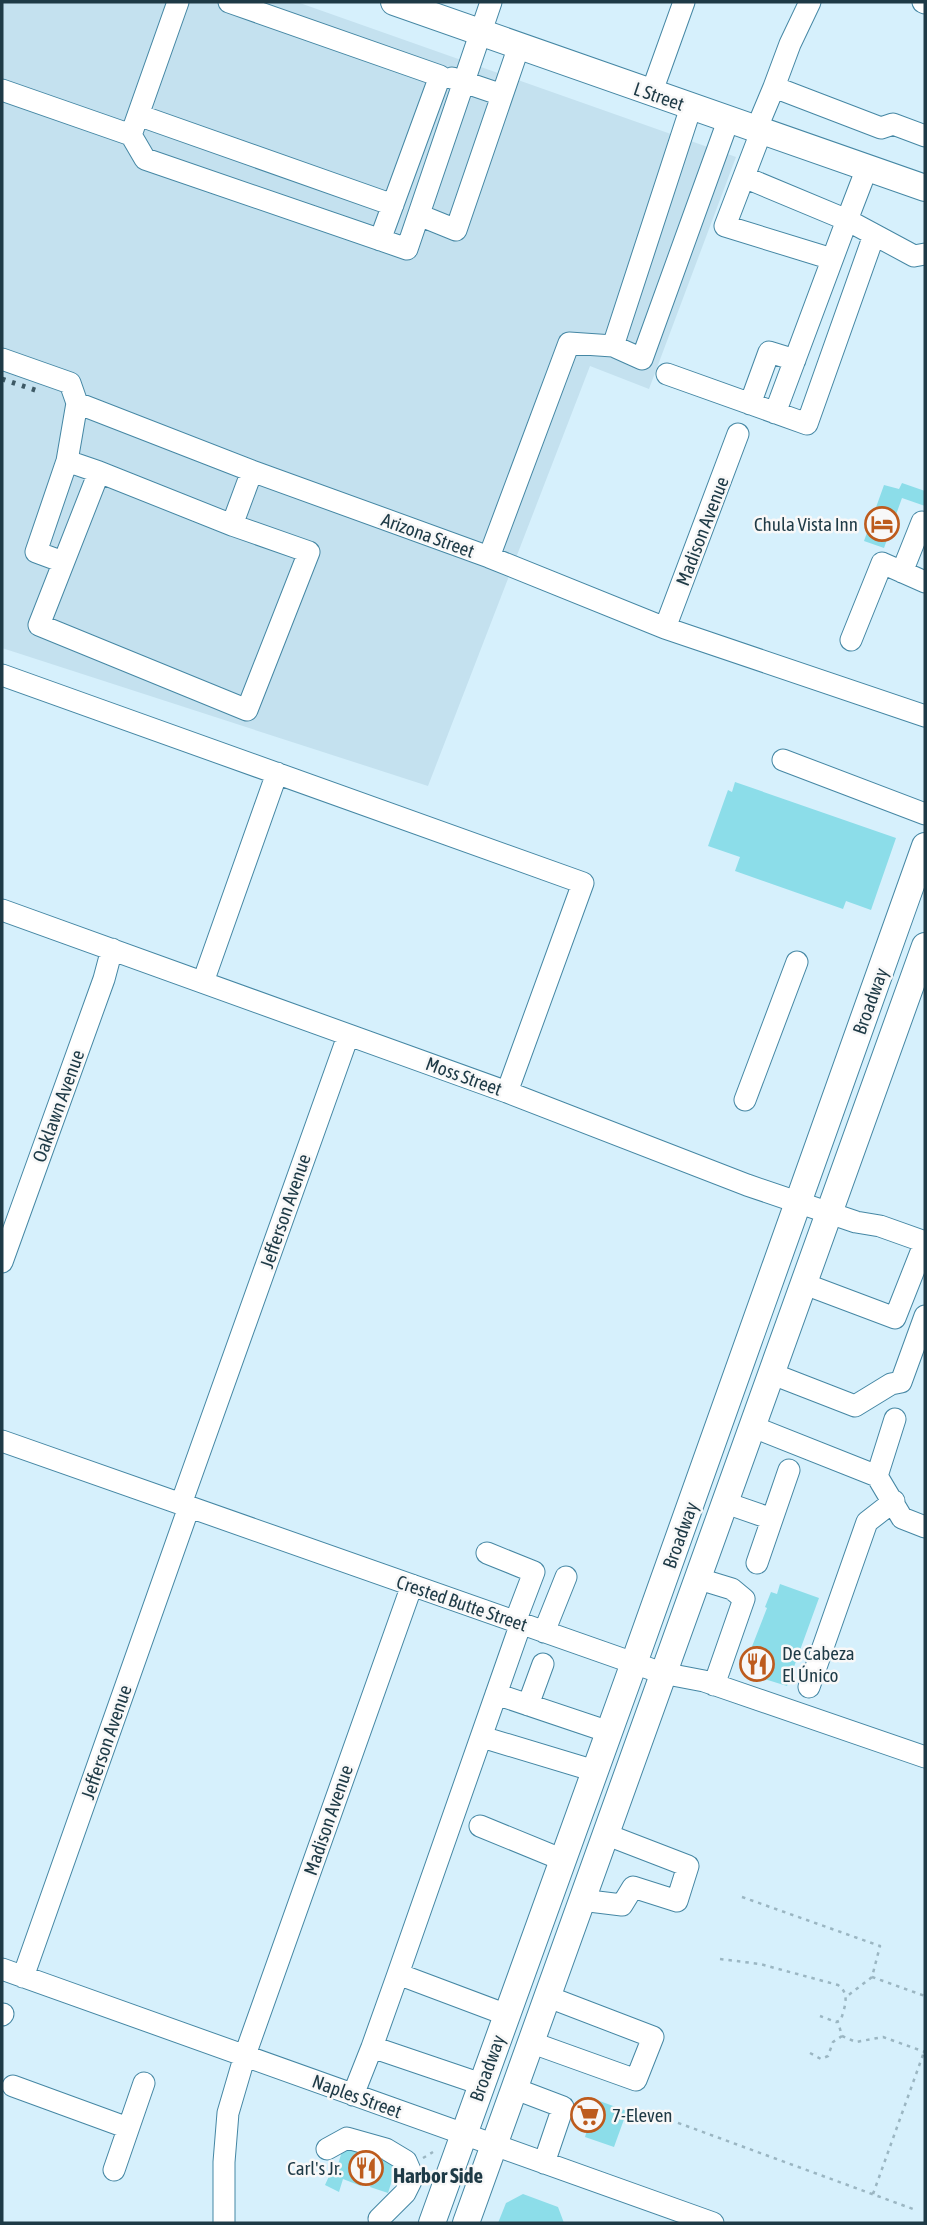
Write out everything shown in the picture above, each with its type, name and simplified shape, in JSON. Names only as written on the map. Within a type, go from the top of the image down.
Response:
[{"type":"main road","name":"L Street","points":[[394,2],[925,188]]},
{"type":"main road","name":"Broadway","points":[[432,2223],[925,846]]},
{"type":"main road","name":"Broadway","points":[[466,2223],[828,1212],[916,997],[924,954]]},
{"type":"street","points":[[177,2],[134,125],[145,159],[407,249],[491,2]]},
{"type":"street","points":[[229,2],[502,95]]},
{"type":"street","points":[[651,94],[684,2]]},
{"type":"street","points":[[810,2],[790,44],[725,226],[832,259]]},
{"type":"street","points":[[419,215],[456,230],[519,46]]},
{"type":"street","points":[[380,240],[440,76]]},
{"type":"street","points":[[774,87],[881,128],[893,124],[925,136]]},
{"type":"street","points":[[2,90],[134,125],[393,205]]},
{"type":"street","points":[[613,346],[691,107]]},
{"type":"street","points":[[489,557],[569,343],[613,346],[642,359],[729,121]]},
{"type":"street","points":[[775,413],[867,168]]},
{"type":"street","points":[[744,177],[847,220],[914,256],[925,254]]},
{"type":"street","points":[[652,228],[686,236]]},
{"type":"street","points":[[667,374],[807,424],[874,234]]},
{"type":"street","points":[[750,404],[769,352],[795,360]]},
{"type":"street","points":[[2,359],[70,383],[77,403],[67,461],[36,552],[64,562]]},
{"type":"street","name":"Arizona Street","points":[[77,403],[252,471],[489,557],[665,628],[925,716]]},
{"type":"street","name":"Madison Avenue","points":[[665,628],[738,434]]},
{"type":"street","points":[[67,461],[99,472],[232,525],[309,552],[247,710],[39,625],[99,472]]},
{"type":"street","points":[[232,525],[252,471]]},
{"type":"street","points":[[902,572],[922,522]]},
{"type":"street","points":[[851,640],[882,563],[925,582]]},
{"type":"street","points":[[2,675],[583,883],[508,1091]]},
{"type":"street","points":[[783,760],[925,814]]},
{"type":"street","points":[[203,982],[277,773]]},
{"type":"street","name":"Moss Street","points":[[2,910],[348,1036],[508,1091],[650,1149],[856,1222],[880,1226],[925,1242]]},
{"type":"street","name":"Oaklawn Avenue","points":[[2,1262],[104,979],[112,949]]},
{"type":"street","points":[[745,1100],[797,962]]},
{"type":"street","name":"Jefferson Avenue","points":[[23,1977],[348,1036]]},
{"type":"street","points":[[802,1283],[895,1318],[925,1242]]},
{"type":"street","points":[[770,1373],[855,1406],[891,1384],[901,1382],[925,1316]]},
{"type":"street","points":[[877,1476],[895,1419]]},
{"type":"street","points":[[751,1426],[877,1476],[902,1518],[925,1527]]},
{"type":"street","name":"Crested Butte Street","points":[[2,1441],[662,1673],[713,1685],[925,1757]]},
{"type":"street","points":[[757,1563],[789,1470]]},
{"type":"street","points":[[809,1687],[867,1522],[894,1501]]},
{"type":"street","points":[[723,1503],[772,1519]]},
{"type":"street","points":[[353,2095],[482,1737],[534,1572],[486,1553]]},
{"type":"street","points":[[544,1632],[566,1577]]},
{"type":"street","points":[[696,1578],[732,1589],[744,1599],[713,1685]]},
{"type":"street","name":"Madison Avenue","points":[[223,2223],[228,2113],[245,2055],[412,1585]]},
{"type":"street","points":[[528,1705],[542,1664]]},
{"type":"street","points":[[496,1694],[609,1732]]},
{"type":"street","points":[[482,1737],[595,1772]]},
{"type":"street","points":[[480,1826],[563,1860]]},
{"type":"street","points":[[581,1900],[622,1905],[633,1888],[677,1901],[688,1866],[605,1834]]},
{"type":"street","name":"Naples Street","points":[[2,1969],[713,2223]]},
{"type":"street","points":[[398,1974],[507,2015]]},
{"type":"street","points":[[530,2042],[636,2080],[653,2037],[546,1996]]},
{"type":"street","points":[[372,2047],[481,2084]]},
{"type":"street","points":[[114,2170],[144,2083]]},
{"type":"street","points":[[13,2086],[128,2128]]},
{"type":"street","points":[[513,2088],[563,2107],[544,2163]]},
{"type":"street","points":[[327,2149],[347,2138],[386,2149],[406,2161],[413,2178],[405,2193],[379,2219]]},
{"type":"path","points":[[742,1897],[880,1946],[872,1976],[846,1997],[838,2022],[842,2036]]},
{"type":"path","points":[[720,1959],[760,1964],[823,1980],[838,1985],[846,1997]]},
{"type":"path","points":[[872,1976],[925,1996]]},
{"type":"path","points":[[820,2016],[838,2022]]},
{"type":"path","points":[[842,2036],[856,2042],[883,2037],[925,2052],[873,2194]]},
{"type":"path","points":[[810,2053],[821,2059],[826,2058],[833,2042],[842,2036]]},
{"type":"path","points":[[662,2117],[912,2209]]},
{"type":"shaded area","points":[[2,2],[297,2],[736,157],[649,389],[590,366],[428,786],[2,648]]},
{"type":"building","name":"Chula Vista Inn","points":[[902,483],[925,491],[925,506],[902,498],[884,548],[864,541],[884,485],[899,489]]},
{"type":"building","points":[[735,782],[896,838],[871,910],[846,901],[843,909],[735,871],[740,857],[708,846],[728,790],[732,792]]},
{"type":"building","points":[[780,1584],[819,1598],[787,1686],[742,1672],[771,1592],[777,1594]]},
{"type":"building","points":[[594,2099],[627,2111],[614,2147],[585,2137],[587,2130],[583,2129]]},
{"type":"building","name":"Carl's Jr.","points":[[348,2144],[397,2165],[388,2193],[370,2187],[371,2184],[363,2181],[361,2186],[343,2179],[339,2192],[325,2185],[330,2174],[336,2171],[343,2148]]},
{"type":"building","points":[[523,2194],[558,2207],[564,2223],[498,2223],[506,2203]]},
{"type":"railway","points":[[2,379],[38,391]]},
{"type":"place","name":"Chula Vista Inn","points":[[882,524]]},
{"type":"place","name":"De Cabeza El Único","points":[[757,1664]]},
{"type":"place","name":"7-Eleven","points":[[588,2115]]},
{"type":"place","name":"Carl's Jr.","points":[[366,2168]]},
{"type":"district","name":"Harbor Side","points":[[438,2176]]}]
